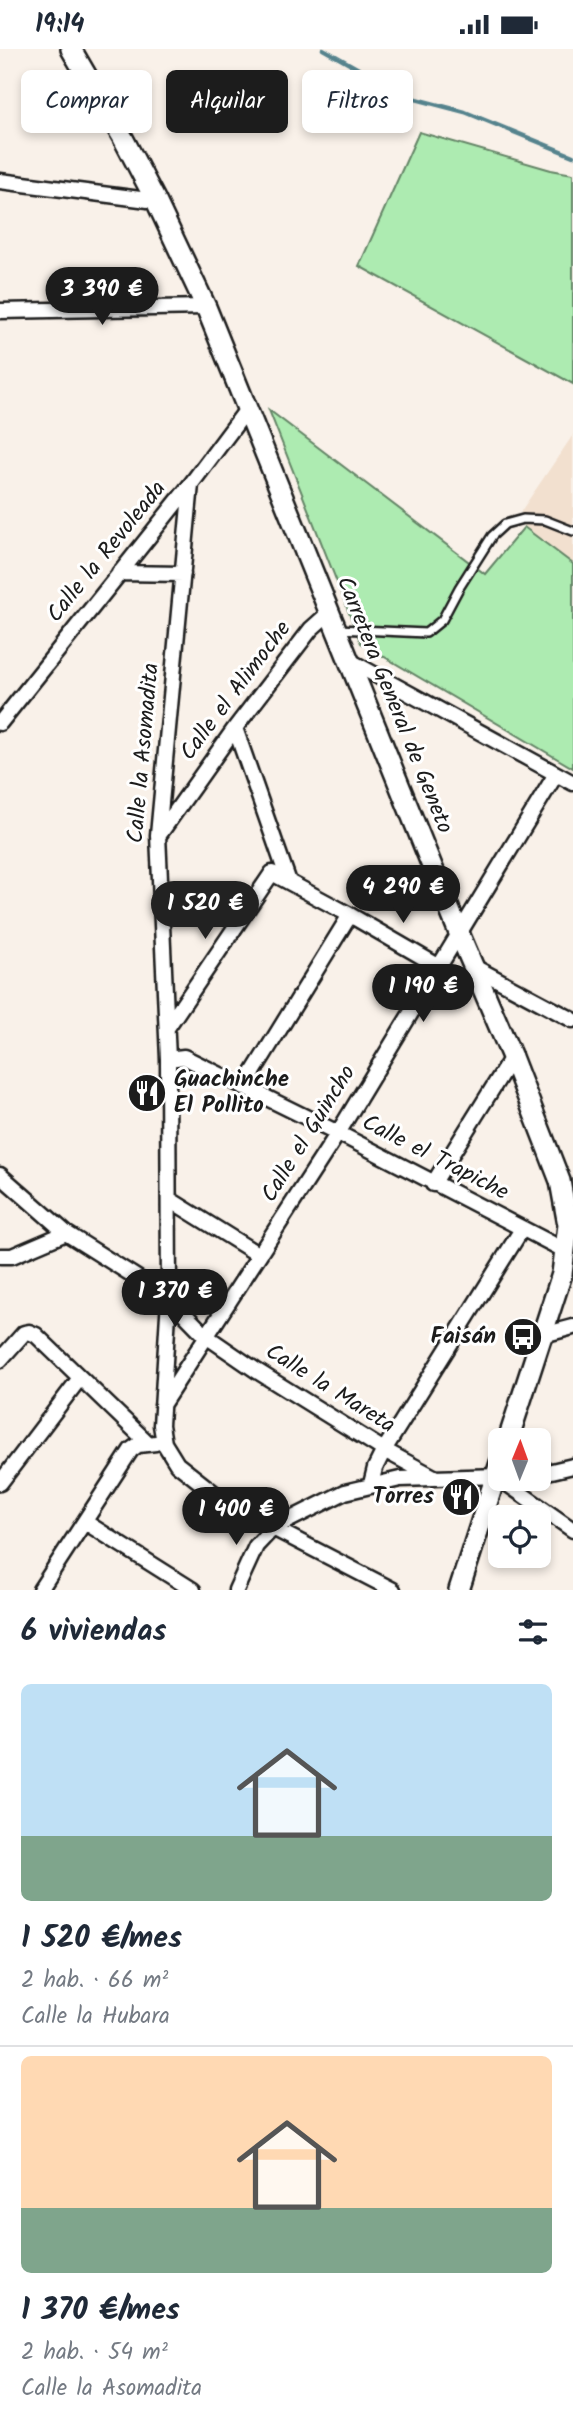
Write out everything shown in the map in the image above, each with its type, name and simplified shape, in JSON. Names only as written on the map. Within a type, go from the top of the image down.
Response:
[{"type":"main road","name":"Carretera General de Geneto","points":[[71,49],[156,201],[206,307],[560,1181],[571,1222],[562,1274],[512,1428]]},
{"type":"main road","points":[[459,1590],[493,1491]]},
{"type":"street","points":[[0,181],[156,201]]},
{"type":"street","points":[[1,312],[206,307]]},
{"type":"street","name":"Calle la Revoleada","points":[[3,716],[191,484],[248,408]]},
{"type":"street","name":"Calle la Asomadita","points":[[164,1443],[160,1406],[169,1298],[168,1059],[158,835],[191,484]]},
{"type":"street","points":[[119,573],[183,574]]},
{"type":"street","name":"Calle el Alimoche","points":[[158,835],[311,629],[334,621]]},
{"type":"street","points":[[350,661],[573,783]]},
{"type":"street","points":[[235,728],[289,882]]},
{"type":"street","name":"Calle el Guincho","points":[[160,1406],[338,1133],[556,774]]},
{"type":"street","points":[[167,1028],[272,873],[438,966]]},
{"type":"street","points":[[244,1087],[350,915]]},
{"type":"street","points":[[474,967],[573,1020]]},
{"type":"street","points":[[433,1184],[512,1057]]},
{"type":"street","name":"Calle el Trapiche","points":[[168,1059],[184,1058],[338,1133],[566,1251]]},
{"type":"street","name":"Calle la Mareta","points":[[0,1175],[66,1233],[169,1298],[206,1336],[384,1451],[434,1477]]},
{"type":"street","points":[[169,1199],[259,1255]]},
{"type":"street","points":[[371,1484],[375,1468],[384,1451],[522,1229]]},
{"type":"street","points":[[0,1256],[12,1256],[66,1233]]},
{"type":"street","points":[[543,1335],[573,1328]]},
{"type":"street","points":[[0,1360],[24,1333],[36,1335],[149,1443]]},
{"type":"street","points":[[0,1483],[80,1378]]},
{"type":"street","points":[[40,1590],[131,1450],[149,1443],[164,1443],[177,1464],[194,1478],[273,1528],[393,1590]]},
{"type":"street","points":[[551,1470],[573,1465]]},
{"type":"street","points":[[236,1590],[256,1546],[273,1528],[345,1492],[400,1479],[488,1473]]},
{"type":"street","points":[[523,1491],[573,1530]]},
{"type":"street","points":[[85,1522],[193,1590]]},
{"type":"lane","points":[[334,621],[426,633],[442,620],[492,536],[505,524],[523,519],[545,520],[573,531]]},
{"type":"shaded area","points":[[573,435],[573,564],[524,527],[521,511]]},
{"type":"green space","points":[[419,132],[573,174],[573,384],[359,266]]},
{"type":"green space","points":[[269,410],[485,574],[524,527],[573,564],[573,768],[361,643]]},
{"type":"waterway","points":[[323,49],[408,97],[465,112],[573,156]]},
{"type":"place","name":"Guachinche El Pollito","points":[[147,1093]]},
{"type":"place","name":"Faisán","points":[[523,1337]]},
{"type":"place","name":"Torres","points":[[461,1497]]}]
